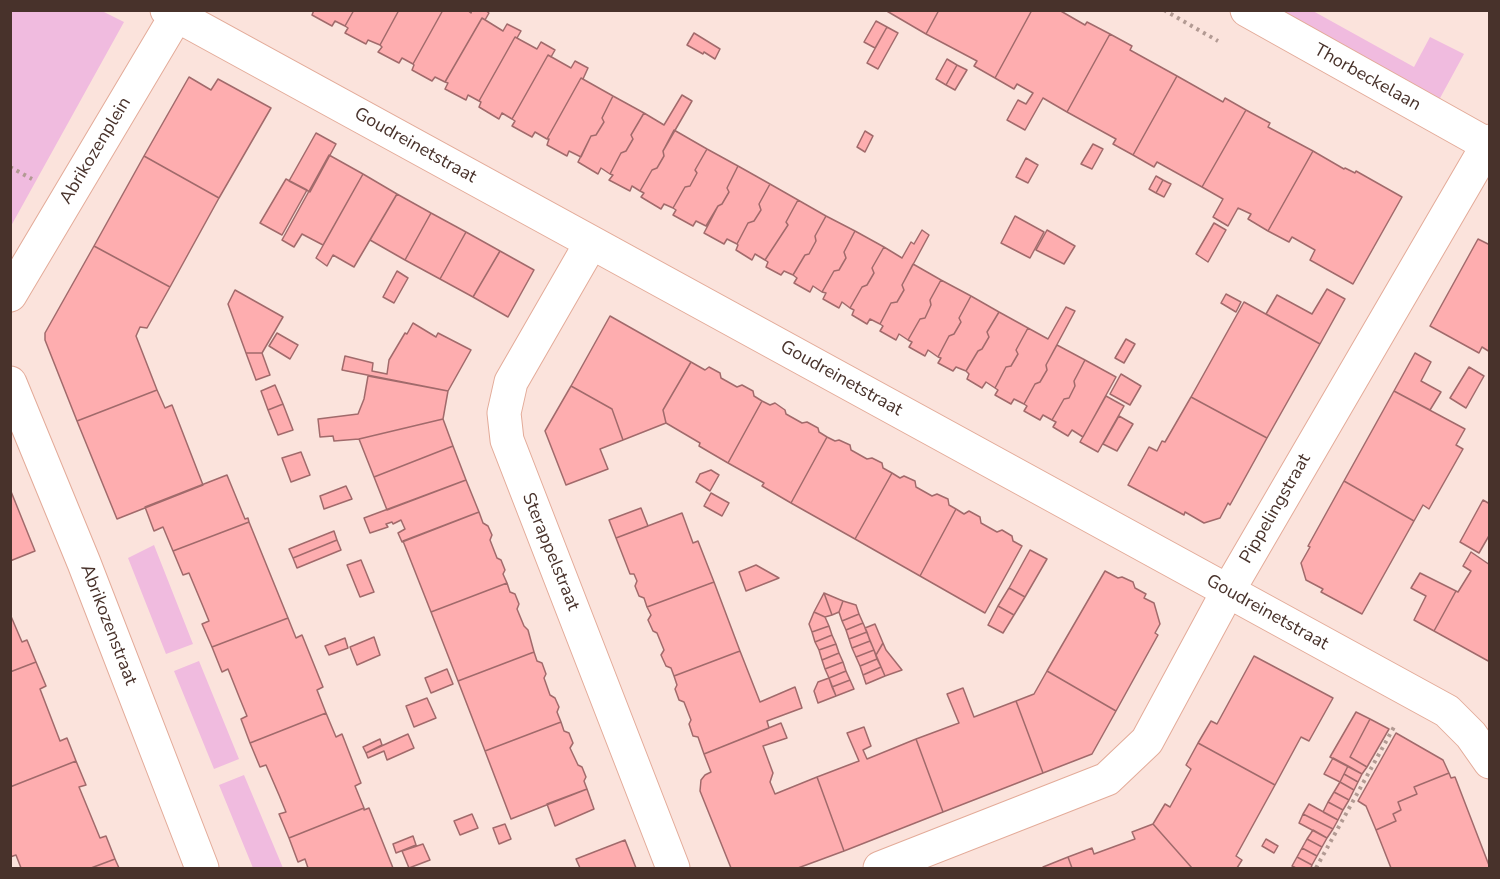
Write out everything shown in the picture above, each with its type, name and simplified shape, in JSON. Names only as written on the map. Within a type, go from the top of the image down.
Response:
[{"type":"street","name":"Thorbeckelaan","points":[[1247,10],[1489,144]]},
{"type":"street","name":"Goudreinetstraat","points":[[171,13],[1447,711],[1471,735],[1490,762]]},
{"type":"street","name":"Abrikozenplein","points":[[10,295],[171,13]]},
{"type":"street","name":"Pippelingstraat","points":[[880,868],[1107,779],[1147,741],[1228,591],[1489,144]]},
{"type":"street","name":"Sterappelstraat","points":[[591,243],[511,382],[504,413],[507,440],[673,868]]},
{"type":"street","name":"Abrikozenstraat","points":[[10,383],[84,563],[202,868]]},
{"type":"path","points":[[1316,868],[1413,692]]},
{"type":"shaded area","points":[[10,11],[102,11],[124,22],[11,226]]},
{"type":"shaded area","points":[[1277,11],[1313,11],[1414,67],[1430,37],[1464,54],[1439,100]]},
{"type":"shaded area","points":[[154,545],[193,644],[166,654],[128,558]]},
{"type":"shaded area","points":[[199,661],[239,759],[214,769],[174,671]]},
{"type":"shaded area","points":[[244,775],[283,868],[253,868],[219,785]]},
{"type":"building","points":[[314,10],[354,10],[345,26],[335,21],[332,26],[312,15]]},
{"type":"building","points":[[354,10],[399,10],[380,45],[368,40],[366,44],[345,33],[348,28],[345,26]]},
{"type":"building","points":[[399,10],[443,10],[413,64],[402,58],[399,63],[378,52]]},
{"type":"building","points":[[443,10],[467,10],[471,13],[472,10],[485,10],[489,13],[485,20],[482,18],[445,82],[435,77],[432,81],[412,70],[413,64]]},
{"type":"building","points":[[885,10],[939,10],[926,34]]},
{"type":"building","points":[[939,10],[1032,10],[995,78],[974,66],[977,61],[926,34]]},
{"type":"building","points":[[1032,10],[1059,10],[1085,25],[1087,22],[1110,34],[1067,112],[1043,98],[1025,130],[1007,120],[1018,100],[1026,104],[1033,93],[1017,84],[1014,89],[995,78]]},
{"type":"building","points":[[482,18],[503,31],[507,24],[521,31],[517,38],[515,37],[479,101],[468,95],[466,100],[445,89],[448,83],[445,82]]},
{"type":"building","points":[[876,21],[887,27],[875,48],[864,42]]},
{"type":"building","points":[[887,27],[898,33],[878,69],[867,63]]},
{"type":"building","points":[[694,33],[720,49],[715,59],[687,45]]},
{"type":"building","points":[[1110,34],[1132,46],[1130,50],[1177,76],[1133,155],[1113,144],[1116,139],[1067,112]]},
{"type":"building","points":[[515,37],[537,49],[541,42],[555,50],[551,57],[548,55],[512,119],[502,113],[499,119],[479,107],[481,102],[479,101]]},
{"type":"building","points":[[548,55],[571,68],[575,61],[588,68],[547,139],[535,132],[532,137],[512,126],[515,121],[512,119]]},
{"type":"building","points":[[947,59],[957,65],[946,85],[936,79]]},
{"type":"building","points":[[957,65],[967,70],[955,90],[946,85]]},
{"type":"building","points":[[1177,76],[1223,102],[1225,98],[1246,110],[1202,187],[1157,162],[1154,167],[1133,155]]},
{"type":"building","points":[[189,77],[211,90],[218,79],[271,108],[219,198],[144,156]]},
{"type":"building","points":[[581,78],[613,96],[602,118],[604,122],[596,135],[591,136],[581,157],[569,151],[567,156],[547,145],[549,139],[547,139]]},
{"type":"building","points":[[682,95],[692,101],[663,151],[664,156],[657,168],[652,170],[640,191],[632,186],[630,191],[609,180],[621,153],[626,151],[633,139],[631,135],[644,113],[664,125]]},
{"type":"building","points":[[613,96],[644,113],[631,135],[633,139],[626,151],[621,153],[610,174],[601,168],[598,174],[578,162],[591,136],[596,135],[604,122],[602,118]]},
{"type":"building","points":[[1246,110],[1270,123],[1268,127],[1313,151],[1268,231],[1248,219],[1251,214],[1238,208],[1228,226],[1213,217],[1223,199],[1202,187]]},
{"type":"building","points":[[674,130],[707,149],[695,170],[697,173],[690,186],[685,187],[673,208],[664,204],[661,209],[641,197],[644,193],[640,191],[652,170],[657,168],[664,156],[663,151]]},
{"type":"building","points":[[865,131],[873,136],[865,152],[857,147]]},
{"type":"building","points":[[316,133],[336,144],[310,192],[289,181]]},
{"type":"building","points":[[1093,144],[1103,149],[1092,169],[1081,164]]},
{"type":"building","points":[[707,149],[738,166],[727,188],[729,192],[706,226],[696,221],[693,226],[673,215],[676,210],[673,208],[685,187],[690,186],[697,173],[695,170]]},
{"type":"building","points":[[1313,151],[1344,169],[1355,173],[1356,171],[1402,197],[1353,284],[1310,260],[1315,250],[1292,237],[1289,242],[1268,231]]},
{"type":"building","points":[[329,155],[363,174],[323,245],[302,234],[294,247],[282,240]]},
{"type":"building","points":[[144,156],[219,198],[170,287],[94,246]]},
{"type":"building","points":[[1026,158],[1038,165],[1028,183],[1016,177]]},
{"type":"building","points":[[738,166],[770,184],[759,204],[761,210],[754,221],[748,223],[737,244],[727,239],[724,244],[704,233],[718,206],[722,204],[729,192],[727,188]]},
{"type":"building","points":[[363,174],[397,194],[354,267],[333,255],[327,266],[316,258]]},
{"type":"building","points":[[1156,176],[1163,180],[1156,193],[1149,189]]},
{"type":"building","points":[[286,179],[307,190],[282,235],[260,223]]},
{"type":"building","points":[[1163,180],[1171,184],[1164,197],[1156,193]]},
{"type":"building","points":[[770,184],[798,200],[786,222],[788,225],[765,260],[755,254],[752,260],[736,250],[737,244],[748,223],[754,221],[761,210],[759,204]]},
{"type":"building","points":[[397,194],[431,213],[405,260],[370,240]]},
{"type":"building","points":[[798,200],[826,216],[815,236],[816,241],[809,254],[805,255],[793,275],[784,271],[781,275],[766,267],[768,262],[765,260],[788,225],[786,222]]},
{"type":"building","points":[[431,213],[466,232],[440,279],[405,260]]},
{"type":"building","points":[[826,216],[855,231],[844,252],[846,258],[839,270],[834,271],[822,292],[813,286],[810,292],[794,283],[797,278],[793,275],[805,255],[809,254],[816,241],[815,236]]},
{"type":"building","points":[[1015,216],[1044,232],[1030,258],[1001,243]]},
{"type":"building","points":[[1214,223],[1226,230],[1208,262],[1196,254]]},
{"type":"building","points":[[922,230],[929,235],[902,285],[904,290],[897,302],[891,303],[880,324],[870,319],[867,324],[852,315],[854,310],[850,308],[862,287],[867,285],[874,273],[872,268],[884,247],[902,258],[911,242],[914,244]]},
{"type":"building","points":[[1047,230],[1075,246],[1064,264],[1036,250]]},
{"type":"building","points":[[855,231],[884,247],[872,268],[874,273],[867,285],[862,287],[850,308],[842,302],[839,308],[823,299],[826,293],[822,292],[834,271],[839,270],[846,258],[844,252]]},
{"type":"building","points":[[466,232],[500,251],[473,297],[440,279]]},
{"type":"building","points":[[1478,239],[1490,245],[1490,352],[1482,347],[1479,353],[1430,326]]},
{"type":"building","points":[[94,246],[170,287],[147,328],[140,327],[136,336],[157,390],[77,421],[45,340],[45,333]]},
{"type":"building","points":[[500,251],[534,270],[508,317],[473,297]]},
{"type":"building","points":[[913,264],[941,280],[930,300],[931,305],[925,318],[920,319],[908,340],[899,334],[896,340],[880,331],[883,326],[880,324],[891,303],[897,302],[904,290],[902,285]]},
{"type":"building","points":[[397,271],[408,278],[394,303],[383,297]]},
{"type":"building","points":[[941,280],[971,296],[959,318],[961,322],[954,334],[949,336],[938,357],[928,350],[925,356],[909,347],[912,342],[908,340],[920,319],[925,318],[931,305],[930,300]]},
{"type":"building","points":[[1327,289],[1345,299],[1320,344],[1266,314],[1277,295],[1312,314]]},
{"type":"building","points":[[235,290],[283,317],[262,353],[246,353],[228,304]]},
{"type":"building","points":[[1226,294],[1241,302],[1236,312],[1221,303]]},
{"type":"building","points":[[971,296],[999,312],[987,332],[989,337],[966,371],[956,367],[953,371],[938,363],[941,358],[938,357],[949,336],[954,334],[961,322],[959,318]]},
{"type":"building","points":[[1244,302],[1320,344],[1267,438],[1191,397]]},
{"type":"building","points":[[1066,307],[1075,311],[1046,365],[1047,370],[1040,382],[1035,384],[1024,404],[1014,399],[1011,404],[995,395],[998,390],[995,388],[1006,367],[1011,366],[1018,354],[1016,350],[1028,328],[1048,339]]},
{"type":"building","points":[[999,312],[1028,328],[1016,350],[1018,354],[1011,366],[1006,367],[995,388],[986,382],[982,388],[967,379],[969,374],[966,371],[989,337],[987,332]]},
{"type":"building","points":[[610,316],[691,362],[663,410],[666,423],[623,440],[612,409],[571,386]]},
{"type":"building","points":[[413,323],[436,337],[438,333],[471,350],[448,391],[342,370],[345,356],[373,363],[372,371],[387,374],[389,360]]},
{"type":"building","points":[[277,333],[298,345],[290,359],[269,346]]},
{"type":"building","points":[[1126,339],[1135,344],[1124,363],[1115,358]]},
{"type":"building","points":[[1057,345],[1085,360],[1074,381],[1075,386],[1069,398],[1064,399],[1052,420],[1043,415],[1040,420],[1024,411],[1027,406],[1024,404],[1035,384],[1040,382],[1047,370],[1046,365]]},
{"type":"building","points":[[246,353],[262,353],[270,375],[256,380]]},
{"type":"building","points":[[1415,353],[1431,362],[1421,381],[1441,392],[1430,410],[1394,391]]},
{"type":"building","points":[[1085,360],[1116,377],[1083,437],[1072,430],[1068,436],[1053,427],[1056,422],[1052,420],[1064,399],[1069,398],[1075,386],[1074,381]]},
{"type":"building","points":[[691,362],[705,370],[709,367],[720,373],[721,378],[737,387],[742,385],[753,391],[754,396],[762,401],[728,463],[666,423],[663,410]]},
{"type":"building","points":[[1469,367],[1484,376],[1466,408],[1450,398]]},
{"type":"building","points":[[1121,374],[1141,386],[1130,405],[1110,394]]},
{"type":"building","points":[[368,376],[448,391],[443,419],[359,439],[334,441],[333,436],[320,437],[318,419],[358,414],[364,399]]},
{"type":"building","points":[[275,385],[283,404],[268,410],[261,391]]},
{"type":"building","points":[[571,386],[612,409],[623,440],[600,449],[608,469],[566,485],[545,431]]},
{"type":"building","points":[[157,390],[165,408],[172,405],[203,485],[117,519],[77,421]]},
{"type":"building","points":[[1394,391],[1465,429],[1456,445],[1463,449],[1429,509],[1423,505],[1414,521],[1344,481]]},
{"type":"building","points":[[1106,396],[1124,406],[1098,452],[1080,442]]},
{"type":"building","points":[[1191,397],[1267,438],[1230,505],[1228,503],[1220,518],[1204,523],[1128,485],[1149,447],[1157,451],[1162,441],[1165,442]]},
{"type":"building","points":[[762,401],[770,405],[775,403],[785,410],[786,414],[802,423],[807,422],[818,428],[819,432],[827,437],[791,503],[762,486],[764,483],[728,463]]},
{"type":"building","points":[[283,404],[293,430],[278,435],[268,410]]},
{"type":"building","points":[[1119,416],[1133,424],[1117,451],[1103,444]]},
{"type":"building","points":[[443,419],[453,446],[374,477],[359,439]]},
{"type":"building","points":[[827,437],[850,445],[851,450],[867,459],[872,458],[882,463],[883,468],[892,473],[855,539],[791,503]]},
{"type":"building","points":[[453,446],[466,480],[387,510],[374,477]]},
{"type":"building","points":[[301,452],[310,475],[291,482],[282,458]]},
{"type":"building","points":[[711,470],[719,475],[710,491],[696,482],[700,474]]},
{"type":"building","points":[[892,473],[900,478],[904,476],[915,481],[916,487],[932,496],[937,494],[948,499],[949,505],[956,509],[920,576],[855,539]]},
{"type":"building","points":[[227,475],[245,519],[248,518],[249,522],[173,551],[163,527],[154,531],[145,507]]},
{"type":"building","points":[[466,480],[479,512],[402,542],[398,533],[405,529],[401,520],[393,524],[392,522],[386,524],[388,527],[370,533],[364,518]]},
{"type":"building","points":[[1344,481],[1414,521],[1362,614],[1321,592],[1323,589],[1306,580],[1301,563]]},
{"type":"building","points":[[346,486],[352,499],[324,509],[320,496]]},
{"type":"building","points":[[10,489],[35,551],[10,561]]},
{"type":"building","points":[[711,493],[729,503],[722,516],[704,506]]},
{"type":"building","points":[[1483,500],[1490,504],[1490,534],[1479,553],[1460,542]]},
{"type":"building","points":[[641,508],[648,526],[616,538],[609,520]]},
{"type":"building","points":[[956,509],[964,514],[969,511],[980,517],[981,523],[997,532],[1002,530],[1022,546],[985,613],[920,576]]},
{"type":"building","points":[[479,512],[483,523],[488,526],[492,535],[490,540],[505,570],[503,574],[507,583],[431,612],[403,541]]},
{"type":"building","points":[[682,513],[693,543],[698,541],[714,582],[647,607],[644,598],[639,596],[635,586],[637,581],[634,574],[630,574],[616,538]]},
{"type":"building","points":[[249,522],[288,618],[212,647],[202,624],[209,621],[189,573],[183,575],[173,551]]},
{"type":"building","points":[[334,531],[337,540],[293,558],[289,549]]},
{"type":"building","points":[[337,540],[341,550],[297,568],[293,558]]},
{"type":"building","points":[[1030,550],[1047,559],[1025,597],[1009,588]]},
{"type":"building","points":[[1471,552],[1490,565],[1490,662],[1434,631],[1456,591],[1458,592],[1471,571],[1463,566]]},
{"type":"building","points":[[361,560],[374,592],[360,597],[347,565]]},
{"type":"building","points":[[756,565],[779,578],[746,591],[739,572]]},
{"type":"building","points":[[1105,571],[1133,582],[1135,588],[1146,594],[1144,598],[1154,603],[1160,624],[1155,633],[1158,635],[1116,711],[1047,671]]},
{"type":"building","points":[[1420,573],[1456,591],[1434,631],[1414,620],[1426,596],[1411,588]]},
{"type":"building","points":[[714,582],[740,651],[674,676],[661,655],[664,650],[657,633],[653,631],[648,620],[651,615],[647,607]]},
{"type":"building","points":[[507,583],[510,592],[515,594],[519,604],[517,609],[528,630],[534,652],[458,681],[431,612]]},
{"type":"building","points":[[1009,588],[1025,597],[1014,615],[998,606]]},
{"type":"building","points":[[824,593],[843,601],[839,612],[832,615]]},
{"type":"building","points":[[824,593],[832,615],[825,617],[814,612]]},
{"type":"building","points":[[843,601],[856,605],[859,614],[842,621],[839,612]]},
{"type":"building","points":[[998,606],[1014,615],[1003,633],[988,625]]},
{"type":"building","points":[[814,612],[825,617],[829,626],[812,632],[809,624]]},
{"type":"building","points":[[10,614],[22,642],[27,640],[36,662],[10,672]]},
{"type":"building","points":[[859,614],[863,623],[846,630],[842,621]]},
{"type":"building","points":[[288,618],[296,638],[302,635],[323,687],[317,690],[326,713],[250,743],[241,719],[247,716],[228,669],[222,672],[212,647]]},
{"type":"building","points":[[863,623],[867,632],[849,639],[846,630]]},
{"type":"building","points":[[875,624],[883,643],[876,655],[865,628]]},
{"type":"building","points":[[829,626],[832,635],[815,642],[812,632]]},
{"type":"building","points":[[867,632],[870,641],[852,648],[849,639]]},
{"type":"building","points":[[832,635],[836,644],[819,650],[815,642]]},
{"type":"building","points":[[374,637],[380,655],[357,665],[350,647]]},
{"type":"building","points":[[345,638],[348,648],[329,655],[325,646]]},
{"type":"building","points":[[870,641],[874,650],[856,657],[852,648]]},
{"type":"building","points":[[883,643],[902,670],[885,676],[876,655]]},
{"type":"building","points":[[836,644],[839,653],[822,660],[819,650]]},
{"type":"building","points":[[874,650],[877,659],[860,666],[856,657]]},
{"type":"building","points":[[740,651],[760,702],[795,687],[802,708],[767,721],[769,728],[704,754],[698,737],[693,736],[689,724],[691,720],[684,702],[679,700],[674,676]]},
{"type":"building","points":[[534,652],[537,661],[542,663],[550,695],[555,698],[559,707],[557,712],[561,722],[485,751],[458,681]]},
{"type":"building","points":[[839,653],[843,662],[825,669],[822,660]]},
{"type":"building","points":[[1254,656],[1333,698],[1309,741],[1301,737],[1275,785],[1198,743],[1211,721],[1217,724]]},
{"type":"building","points":[[877,659],[881,667],[863,675],[860,666]]},
{"type":"building","points":[[36,662],[46,686],[40,689],[60,741],[67,738],[76,761],[10,787],[10,672]]},
{"type":"building","points":[[843,662],[846,671],[829,678],[825,669]]},
{"type":"building","points":[[881,667],[885,676],[866,684],[863,675]]},
{"type":"building","points":[[447,669],[453,684],[431,693],[425,678]]},
{"type":"building","points":[[846,671],[850,680],[832,687],[829,678]]},
{"type":"building","points":[[1047,671],[1116,711],[1092,754],[1043,773],[1016,701],[1034,694]]},
{"type":"building","points":[[829,678],[836,696],[818,703],[814,691],[818,682]]},
{"type":"building","points":[[850,680],[854,689],[836,696],[832,687]]},
{"type":"building","points":[[963,688],[974,717],[1016,701],[1043,773],[943,812],[916,739],[959,723],[947,694]]},
{"type":"building","points":[[427,698],[436,718],[414,727],[406,706]]},
{"type":"building","points":[[1356,712],[1370,719],[1350,757],[1367,767],[1362,774],[1330,757]]},
{"type":"building","points":[[326,713],[336,737],[342,734],[361,783],[355,786],[364,808],[289,838],[279,814],[286,812],[266,765],[260,767],[250,743]]},
{"type":"building","points":[[1370,719],[1389,729],[1367,767],[1350,757]]},
{"type":"building","points":[[561,722],[564,731],[569,733],[573,743],[570,748],[578,765],[582,767],[587,789],[511,819],[485,751]]},
{"type":"building","points":[[781,723],[787,738],[763,746],[773,773],[770,782],[775,794],[817,777],[844,851],[798,868],[731,868],[700,791],[701,780],[711,772],[704,754]]},
{"type":"building","points":[[864,727],[871,746],[863,750],[867,759],[916,739],[943,812],[844,851],[817,777],[859,761],[847,733]]},
{"type":"building","points":[[1396,733],[1443,760],[1449,773],[1414,787],[1417,794],[1398,802],[1401,810],[1393,814],[1396,821],[1376,830],[1366,806],[1358,801]]},
{"type":"building","points":[[408,734],[414,748],[387,760],[384,751],[368,758],[366,753]]},
{"type":"building","points":[[380,739],[382,745],[366,753],[363,747]]},
{"type":"building","points":[[1198,743],[1275,785],[1236,856],[1242,860],[1237,868],[1192,868],[1153,824],[1165,804],[1170,807],[1191,769],[1186,765]]},
{"type":"building","points":[[1333,758],[1348,766],[1340,782],[1324,774]]},
{"type":"building","points":[[76,761],[86,785],[79,787],[100,838],[106,836],[115,859],[91,868],[21,868],[16,855],[10,857],[10,787]]},
{"type":"building","points":[[1348,766],[1362,774],[1358,782],[1344,774]]},
{"type":"building","points":[[1449,773],[1451,778],[1455,777],[1490,868],[1391,868],[1376,830],[1396,821],[1393,814],[1401,810],[1398,802],[1417,794],[1414,787]]},
{"type":"building","points":[[1344,774],[1358,782],[1354,790],[1340,782]]},
{"type":"building","points":[[1340,782],[1354,790],[1349,800],[1334,792]]},
{"type":"building","points":[[587,789],[594,809],[555,826],[547,804]]},
{"type":"building","points":[[1334,792],[1349,800],[1343,810],[1328,802]]},
{"type":"building","points":[[1328,802],[1343,810],[1338,820],[1323,812]]},
{"type":"building","points":[[1309,804],[1338,820],[1333,829],[1303,814]]},
{"type":"building","points":[[364,808],[364,810],[369,808],[393,868],[308,868],[305,859],[298,862],[289,838]]},
{"type":"building","points":[[472,814],[478,828],[460,835],[454,821]]},
{"type":"building","points":[[1303,814],[1333,829],[1327,838],[1299,823]]},
{"type":"building","points":[[505,824],[511,839],[499,844],[493,828]]},
{"type":"building","points":[[1153,824],[1192,868],[1072,868],[1068,857],[1092,848],[1094,854],[1135,839],[1132,832]]},
{"type":"building","points":[[1313,830],[1327,838],[1322,847],[1307,839]]},
{"type":"building","points":[[413,836],[416,845],[396,853],[393,844]]},
{"type":"building","points":[[1266,839],[1278,846],[1274,853],[1262,846]]},
{"type":"building","points":[[1307,839],[1322,847],[1317,856],[1302,848]]},
{"type":"building","points":[[625,840],[636,868],[580,868],[576,859]]},
{"type":"building","points":[[423,844],[430,860],[409,868],[402,851]]},
{"type":"building","points":[[1302,848],[1317,856],[1312,865],[1297,857]]},
{"type":"building","points":[[1068,857],[1072,868],[1043,867]]},
{"type":"building","points":[[1297,857],[1312,865],[1311,868],[1292,866]]},
{"type":"building","points":[[115,859],[119,868],[91,868]]}]
